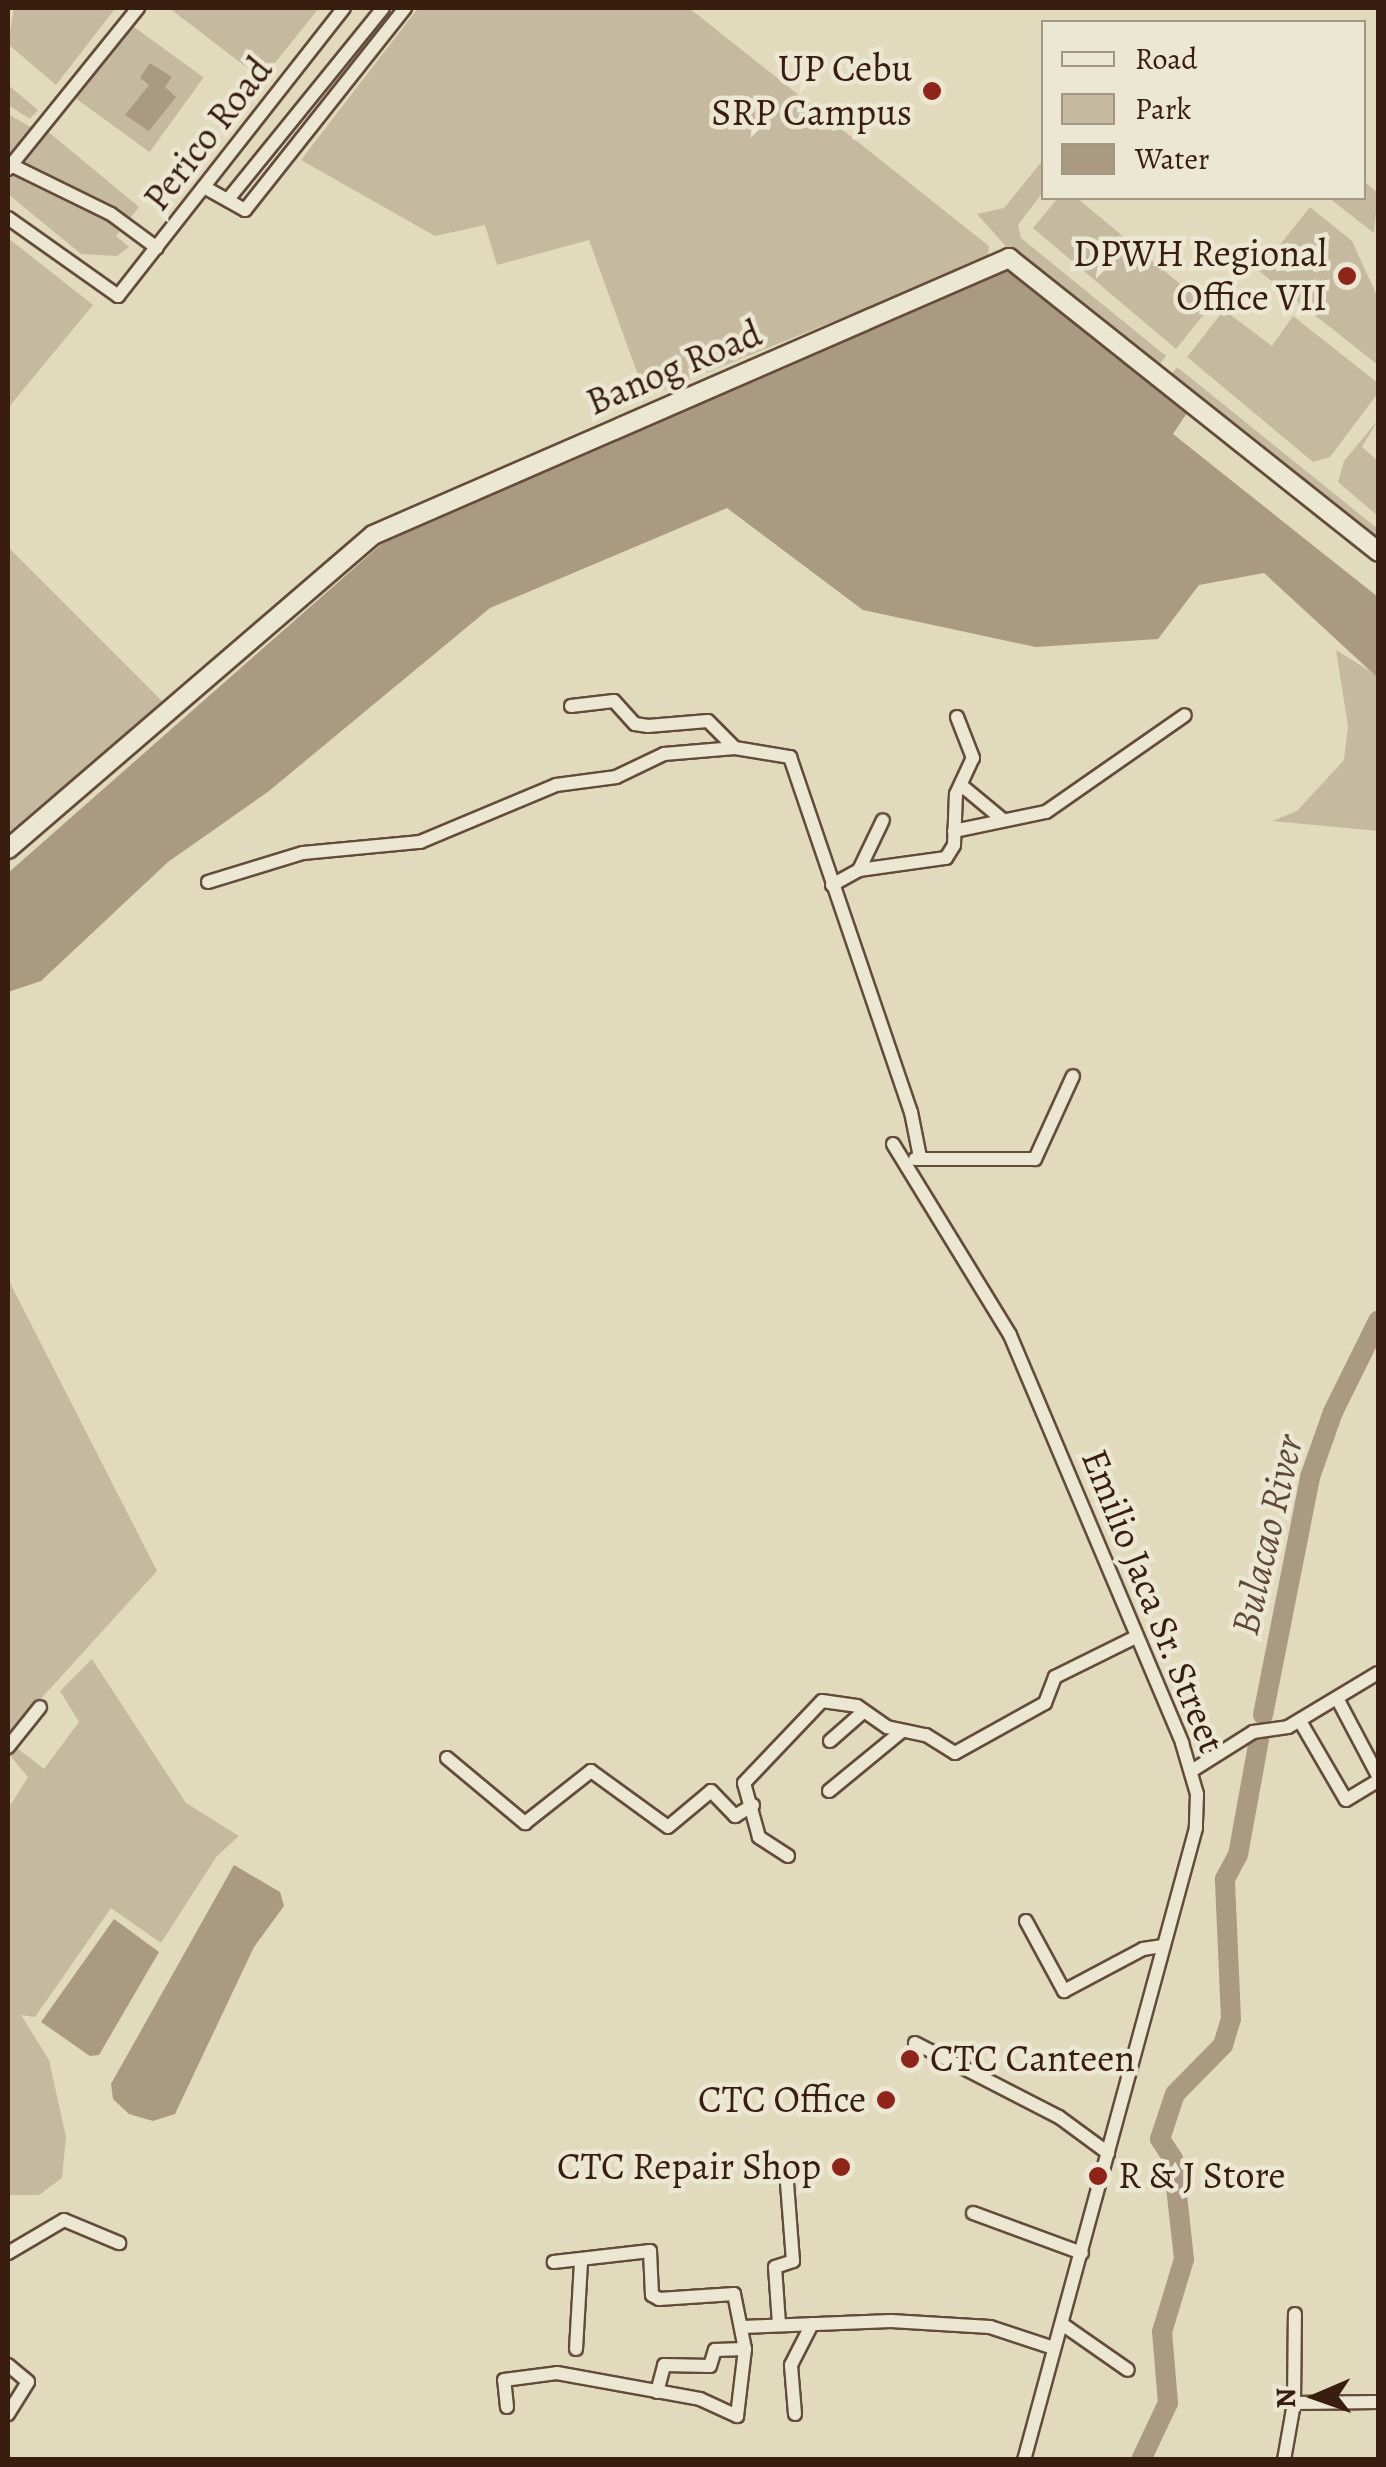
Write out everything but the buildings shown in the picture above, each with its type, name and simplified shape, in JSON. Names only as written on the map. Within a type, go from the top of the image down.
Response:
[{"type":"street","points":[[138,8],[9,167],[111,214],[157,248]]},
{"type":"street","name":"Perico Road","points":[[8,218],[118,296],[344,8]]},
{"type":"street","name":"Perico Road","points":[[384,8],[230,197],[245,210],[405,8]]},
{"type":"street","points":[[204,187],[230,197]]},
{"type":"street","name":"Banog Road","points":[[8,849],[373,535],[1010,258],[1378,552]]},
{"type":"street","points":[[571,706],[614,701],[636,724],[648,726],[708,721],[735,748]]},
{"type":"street","points":[[954,831],[1002,819],[1036,816],[1064,802],[1101,768],[1185,716]]},
{"type":"street","points":[[832,886],[859,870],[946,858],[961,785],[973,758],[956,717]]},
{"type":"street","points":[[208,882],[303,853],[420,842],[556,785],[616,777],[664,754],[735,748],[796,764],[832,886],[912,1112],[914,1160],[1035,1159],[1073,1076]]},
{"type":"street","points":[[961,785],[1002,819]]},
{"type":"street","points":[[859,870],[883,820]]},
{"type":"street","name":"Emilio Jaca Sr. Street","points":[[893,1144],[914,1160],[1010,1335],[1193,1770],[1196,1828],[1024,2460]]},
{"type":"street","points":[[788,1856],[759,1837],[746,1779],[816,1705],[828,1700],[960,1752],[1045,1704],[1055,1677],[1136,1637]]},
{"type":"street","points":[[1193,1770],[1253,1732],[1300,1721],[1376,1680]]},
{"type":"street","points":[[1300,1721],[1346,1800],[1378,1779],[1338,1700]]},
{"type":"street","points":[[8,1747],[40,1708]]},
{"type":"street","points":[[830,1740],[863,1712]]},
{"type":"street","points":[[829,1791],[902,1731]]},
{"type":"street","points":[[446,1758],[521,1823],[596,1771],[668,1827],[711,1791],[735,1816],[753,1805]]},
{"type":"street","points":[[1026,1922],[1064,1992],[1143,1949],[1163,1946]]},
{"type":"street","points":[[915,2044],[1059,2116],[1108,2153]]},
{"type":"street","points":[[778,2324],[776,2267],[793,2261],[787,2183]]},
{"type":"street","points":[[973,2213],[1082,2252]]},
{"type":"street","points":[[8,2254],[64,2220],[120,2243]]},
{"type":"street","points":[[507,2407],[504,2380],[510,2376],[557,2374],[700,2399],[737,2416],[745,2349],[734,2294],[652,2295],[650,2251],[581,2262],[554,2262]]},
{"type":"street","points":[[576,2348],[581,2262]]},
{"type":"street","points":[[1284,2460],[1294,2402],[1296,2314]]},
{"type":"street","points":[[794,2414],[791,2366],[812,2324]]},
{"type":"street","points":[[742,2327],[812,2324],[990,2328],[1054,2348]]},
{"type":"street","points":[[1062,2324],[1128,2370]]},
{"type":"street","points":[[656,2392],[664,2365],[710,2366],[715,2350],[745,2349]]},
{"type":"street","points":[[8,2364],[28,2382],[8,2414]]},
{"type":"street","points":[[1294,2402],[1378,2402]]},
{"type":"green space","points":[[14,8],[114,10],[56,85],[8,44]]},
{"type":"green space","points":[[169,8],[319,8],[262,79]]},
{"type":"green space","points":[[418,8],[689,8],[989,246],[988,259],[646,397],[589,240],[497,265],[485,225],[435,236],[301,160]]},
{"type":"green space","points":[[130,24],[204,77],[150,152],[76,98]]},
{"type":"green space","points":[[8,85],[38,110],[30,119],[8,105]]},
{"type":"green space","points":[[8,114],[34,129],[8,160]]},
{"type":"green space","points":[[46,130],[139,207],[116,236],[129,247],[117,256],[81,254],[8,194],[8,177]]},
{"type":"green space","points":[[1041,162],[1041,195],[1018,225],[1021,238],[1166,356],[1156,369],[1010,251],[977,214],[1004,208]]},
{"type":"green space","points":[[1366,183],[1378,193],[1374,233],[1332,200],[1366,200]]},
{"type":"green space","points":[[1056,200],[1079,200],[1209,308],[1176,349],[1033,228]]},
{"type":"green space","points":[[1310,207],[1352,241],[1378,298],[1378,365],[1259,271]]},
{"type":"green space","points":[[8,238],[93,305],[8,408]]},
{"type":"green space","points":[[1224,310],[1272,346],[1293,316],[1378,383],[1378,393],[1330,457],[1313,462],[1187,357]]},
{"type":"green space","points":[[1177,367],[1378,529],[1378,545],[1168,379]]},
{"type":"green space","points":[[1378,420],[1362,447],[1378,461],[1378,516],[1338,482],[1344,461]]},
{"type":"green space","points":[[8,547],[164,703],[8,838]]},
{"type":"green space","points":[[1336,650],[1378,676],[1378,831],[1272,821],[1297,811],[1344,760],[1348,726]]},
{"type":"green space","points":[[8,1279],[157,1571],[8,1735]]},
{"type":"green space","points":[[92,1659],[186,1803],[239,1836],[217,1856],[161,1943],[111,1908],[35,2017],[21,2015],[49,2060],[66,2137],[62,2178],[39,2195],[8,2195],[8,1809],[28,1777],[8,1753],[13,1745],[44,1769],[79,1722],[60,1691]]},
{"type":"water","points":[[150,63],[172,77],[165,87],[176,97],[149,131],[125,115],[149,85],[140,78]]},
{"type":"water","points":[[1007,269],[1187,413],[1173,434],[1378,597],[1378,678],[1264,573],[1199,585],[1158,639],[1036,647],[863,610],[727,508],[490,608],[269,791],[168,862],[41,981],[8,992],[8,873],[386,540]]},
{"type":"water","points":[[234,1865],[280,1892],[284,1906],[254,1947],[175,2114],[153,2121],[129,2114],[113,2099],[111,2084]]},
{"type":"water","points":[[114,1919],[159,1952],[99,2055],[90,2056],[41,2022]]},
{"type":"waterway","name":"Bulacao River","points":[[1263,1715],[1310,1477],[1333,1412],[1378,1321]]},
{"type":"waterway","name":"Bulacao River","points":[[1141,2460],[1168,2403],[1162,2332],[1184,2259],[1173,2159],[1160,2139],[1175,2094],[1223,2045],[1231,2019],[1225,1879],[1238,1855],[1260,1734]]},
{"type":"place","name":"UP Cebu SRP Campus","points":[[932,91]]},
{"type":"place","name":"DPWH Regional Office VII","points":[[1347,276]]},
{"type":"place","name":"CTC Canteen","points":[[910,2059]]},
{"type":"place","name":"CTC Office","points":[[886,2100]]},
{"type":"place","name":"CTC Repair Shop","points":[[841,2167]]},
{"type":"place","name":"R & J Store","points":[[1098,2176]]}]
